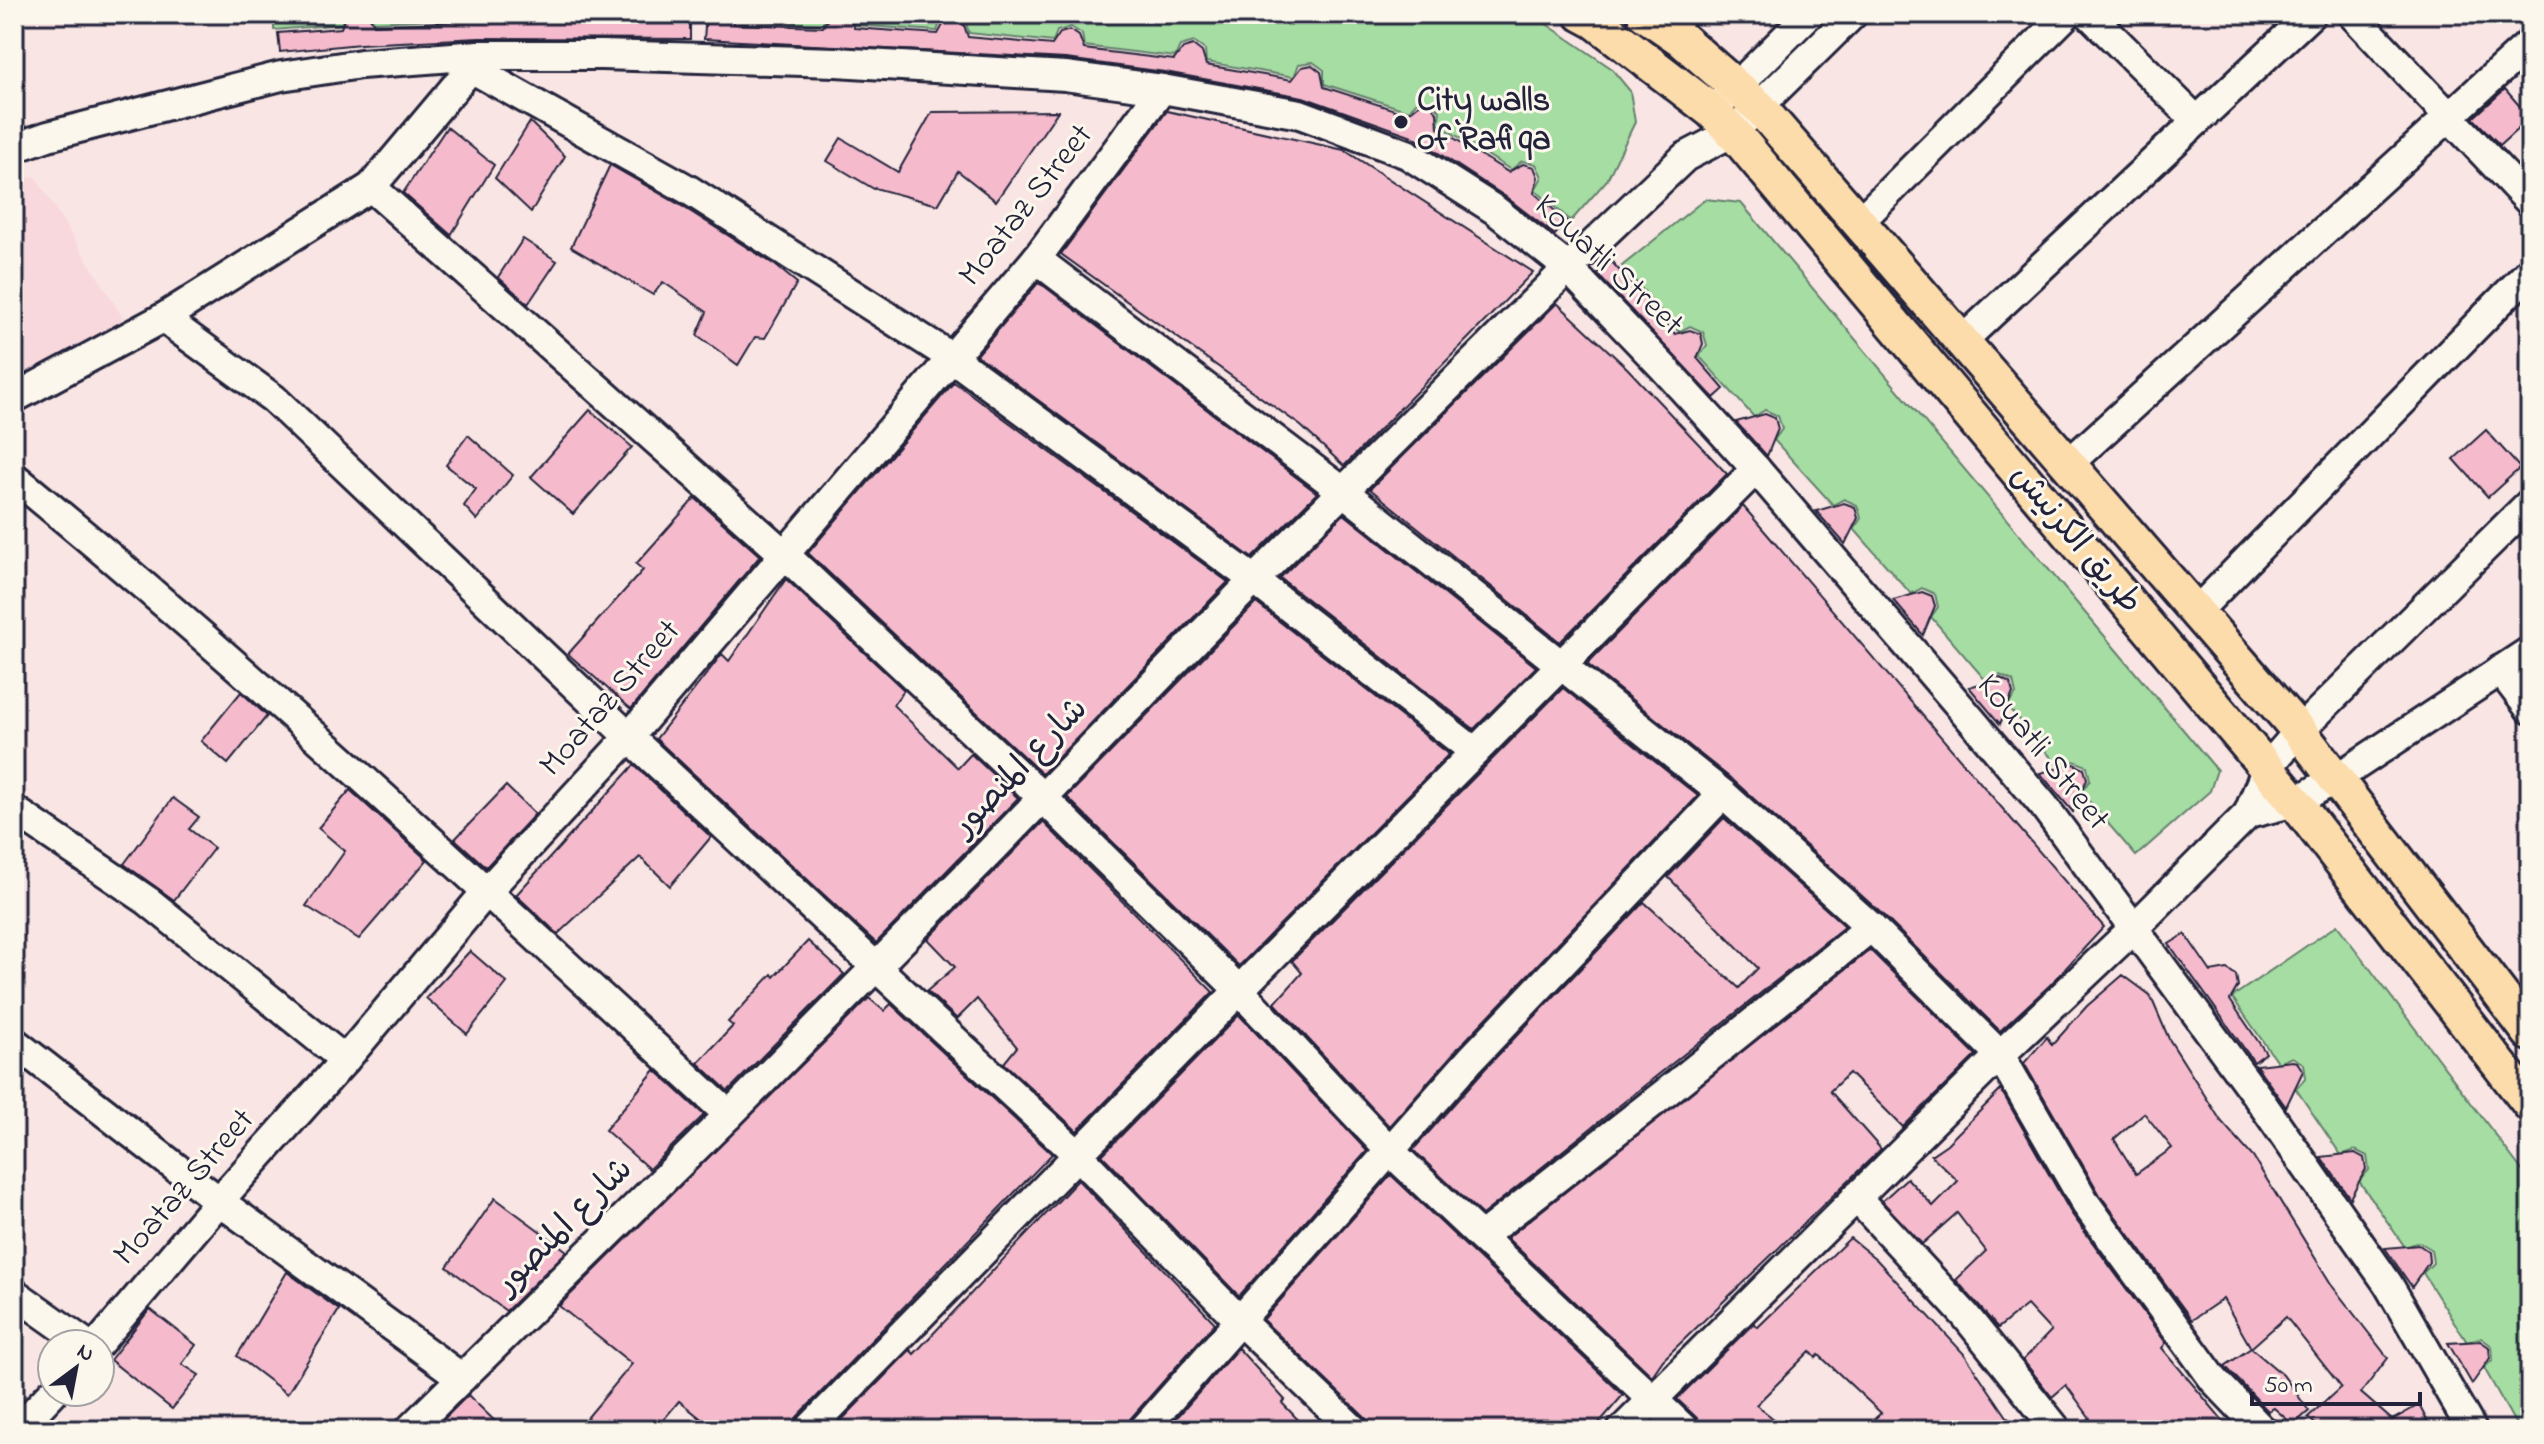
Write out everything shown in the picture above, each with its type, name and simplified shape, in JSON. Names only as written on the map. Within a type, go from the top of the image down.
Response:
[{"type":"main road","name":"طريق الكرنيش","points":[[1582,14],[1722,122],[2295,802],[2530,1104]]},
{"type":"main road","name":"طريق الكرنيش","points":[[1645,14],[1680,38],[1749,97],[1859,222],[2299,731],[2530,1033]]},
{"type":"street","name":"شارع المنصور","points":[[1749,97],[1809,14]]},
{"type":"street","name":"شارع المنصور","points":[[409,1430],[729,1115],[1254,580],[1568,268],[1749,97],[1853,14]]},
{"type":"street","points":[[1859,222],[2067,14]]},
{"type":"street","points":[[2089,14],[2197,121]]},
{"type":"street","points":[[1962,341],[2311,14]]},
{"type":"street","points":[[2352,14],[2530,202]]},
{"type":"street","points":[[2068,464],[2530,43]]},
{"type":"street","name":"Kouatli Street","points":[[14,148],[48,136],[281,76],[361,64],[717,56],[1065,76],[1162,89],[1300,114],[1407,154],[1495,210],[1568,268],[1756,469],[2044,806],[2132,930],[2259,1099],[2388,1284],[2472,1430]]},
{"type":"street","points":[[14,398],[163,318],[371,187],[475,62],[689,190],[951,357],[1254,580],[1475,752]]},
{"type":"street","name":"Moataz Street","points":[[112,1328],[345,1060],[487,891],[629,737],[1036,259],[1162,89]]},
{"type":"street","points":[[371,187],[784,554],[1042,797],[1239,990],[1390,1151],[1685,1430]]},
{"type":"street","points":[[1036,259],[1344,492],[1723,794],[1871,927],[2000,1055],[2086,1204],[2214,1380],[2262,1430]]},
{"type":"street","points":[[2196,612],[2530,271]]},
{"type":"street","points":[[163,318],[274,399],[629,737],[1077,1154],[1240,1321],[1354,1430]]},
{"type":"street","points":[[808,1430],[1756,469]]},
{"type":"street","points":[[14,477],[114,559],[487,891],[729,1115]]},
{"type":"street","points":[[1622,1430],[2248,814],[2267,768],[2299,731],[2530,503]]},
{"type":"street","points":[[2248,814],[2295,802],[2337,778],[2530,651]]},
{"type":"street","points":[[2500,670],[2530,709]]},
{"type":"street","points":[[1143,1430],[1471,1059],[1723,794]]},
{"type":"street","points":[[14,810],[148,901],[345,1060]]},
{"type":"street","points":[[1481,1237],[1871,927]]},
{"type":"street","points":[[14,1042],[219,1201],[462,1378]]},
{"type":"street","points":[[1856,1197],[1965,1315],[2057,1430]]},
{"type":"street","points":[[14,1293],[63,1328]]},
{"type":"street","points":[[17,1430],[38,1408]]},
{"type":"shaded area","points":[[35,176],[125,321],[14,384],[14,184]]},
{"type":"green space","points":[[274,14],[343,14],[342,24],[274,30]]},
{"type":"green space","points":[[371,14],[461,14],[461,18],[373,22]]},
{"type":"green space","points":[[734,14],[827,14],[823,24],[734,20]]},
{"type":"green space","points":[[851,14],[1526,14],[1545,23],[1611,68],[1630,91],[1635,122],[1607,180],[1571,221],[1535,190],[1542,177],[1536,164],[1522,161],[1511,170],[1438,124],[1440,111],[1431,101],[1417,101],[1409,111],[1324,84],[1324,70],[1313,62],[1299,64],[1294,77],[1206,62],[1205,50],[1194,42],[1180,46],[1175,57],[1084,46],[1082,34],[1071,27],[1057,31],[1053,42],[969,33],[966,23],[955,15],[941,20],[937,31],[855,25]]},
{"type":"green space","points":[[1705,199],[1741,203],[2217,770],[2210,791],[2136,856],[2081,792],[2090,780],[2087,766],[2074,761],[2060,768],[2007,706],[2016,694],[2013,681],[2000,675],[1987,682],[1931,617],[1938,607],[1935,594],[1922,588],[1911,594],[1854,529],[1861,518],[1857,505],[1844,499],[1833,505],[1774,440],[1782,429],[1778,416],[1765,410],[1754,417],[1699,356],[1707,345],[1703,332],[1690,326],[1679,332],[1622,266]]},
{"type":"green space","points":[[2337,925],[2530,1181],[2530,1430],[2519,1430],[2484,1368],[2493,1359],[2492,1346],[2481,1338],[2467,1342],[2423,1273],[2433,1263],[2431,1249],[2419,1242],[2405,1247],[2359,1181],[2369,1170],[2367,1156],[2355,1150],[2341,1155],[2296,1089],[2306,1078],[2304,1064],[2292,1057],[2278,1063],[2232,997]]},
{"type":"building","points":[[346,14],[368,14],[374,25],[465,21],[464,14],[489,14],[489,21],[588,19],[588,14],[613,14],[613,19],[690,22],[690,39],[479,38],[280,52],[278,33],[341,28]]},
{"type":"building","name":"City walls of Rafiqa","points":[[706,14],[730,14],[734,24],[823,27],[831,14],[848,14],[854,28],[938,34],[944,23],[954,19],[964,25],[968,37],[1052,45],[1060,33],[1070,30],[1079,36],[1084,49],[1174,60],[1183,48],[1193,45],[1202,52],[1206,65],[1292,80],[1302,67],[1312,65],[1321,72],[1324,87],[1407,114],[1419,104],[1430,104],[1437,112],[1438,128],[1508,172],[1523,164],[1534,167],[1538,177],[1534,193],[1567,221],[1555,235],[1506,197],[1412,136],[1303,97],[1165,72],[1066,59],[704,39]]},
{"type":"building","points":[[2505,89],[2530,118],[2500,145],[2473,118]]},
{"type":"building","points":[[1058,111],[996,201],[958,171],[938,205],[874,189],[827,161],[841,138],[898,172],[932,112]]},
{"type":"building","points":[[1167,111],[1344,150],[1533,272],[1344,466],[1301,426],[1061,254]]},
{"type":"building","points":[[530,122],[565,156],[531,212],[495,178]]},
{"type":"building","points":[[447,127],[494,165],[451,235],[403,193]]},
{"type":"building","points":[[610,165],[680,205],[775,265],[797,283],[765,338],[755,337],[738,365],[697,335],[707,312],[663,282],[653,295],[571,247]]},
{"type":"building","points":[[523,239],[557,261],[528,304],[498,277]]},
{"type":"building","points":[[1612,262],[1675,334],[1690,330],[1701,334],[1703,344],[1697,358],[1724,389],[1714,398],[1597,274]]},
{"type":"building","points":[[1038,283],[1317,493],[1252,558],[977,355]]},
{"type":"building","points":[[1557,303],[1627,368],[1727,474],[1560,642],[1370,489]]},
{"type":"building","points":[[954,382],[1228,582],[1042,774],[808,553]]},
{"type":"building","points":[[590,410],[632,447],[573,514],[531,477]]},
{"type":"building","points":[[1765,414],[1775,418],[1778,429],[1767,456],[1736,422]]},
{"type":"building","points":[[2486,430],[2520,468],[2488,497],[2454,459]]},
{"type":"building","points":[[468,435],[513,475],[477,520],[464,506],[476,489],[446,465]]},
{"type":"building","points":[[695,498],[760,556],[631,709],[568,654],[643,570],[636,564]]},
{"type":"building","points":[[1844,503],[1855,507],[1858,518],[1845,544],[1816,511]]},
{"type":"building","points":[[1743,506],[2104,927],[2050,985],[2000,1031],[1882,914],[1734,781],[1587,664]]},
{"type":"building","points":[[1344,514],[1536,667],[1474,729],[1280,578]]},
{"type":"building","points":[[786,579],[904,690],[893,705],[958,768],[971,754],[1018,798],[876,943],[656,739],[722,654],[729,661]]},
{"type":"building","points":[[1922,592],[1932,596],[1935,606],[1923,635],[1893,600]]},
{"type":"building","points":[[1256,603],[1449,754],[1239,966],[1067,797]]},
{"type":"building","points":[[2000,678],[2010,683],[2013,693],[2000,724],[1969,687]]},
{"type":"building","points":[[1563,688],[1698,796],[1459,1047],[1389,1126],[1275,1003],[1302,973],[1292,961]]},
{"type":"building","points":[[241,692],[267,716],[228,764],[201,741]]},
{"type":"building","points":[[2074,764],[2084,769],[2087,779],[2073,812],[2040,773]]},
{"type":"building","points":[[634,765],[711,837],[670,886],[640,857],[558,934],[516,895]]},
{"type":"building","points":[[506,786],[535,814],[486,867],[455,839]]},
{"type":"building","points":[[350,790],[427,860],[359,939],[306,906],[345,851],[318,828]]},
{"type":"building","points":[[173,798],[199,817],[189,829],[214,848],[174,900],[124,864]]},
{"type":"building","points":[[1724,818],[1845,926],[1482,1215],[1413,1150],[1484,1070],[1644,902],[1739,988],[1758,968],[1668,877]]},
{"type":"building","points":[[1043,822],[1213,992],[1077,1131],[1004,1063],[1017,1047],[977,999],[957,1019],[927,991],[955,967],[928,939]]},
{"type":"building","points":[[2185,934],[2211,972],[2227,969],[2236,975],[2238,986],[2230,1000],[2266,1053],[2254,1062],[2169,944]]},
{"type":"building","points":[[808,941],[844,974],[728,1091],[698,1063],[733,1026],[728,1022],[772,974],[774,977]]},
{"type":"building","points":[[1870,950],[1976,1055],[1903,1127],[1849,1073],[1830,1091],[1881,1149],[1663,1360],[1652,1376],[1507,1238]]},
{"type":"building","points":[[470,951],[507,983],[467,1034],[426,998]]},
{"type":"building","points":[[2123,975],[2150,995],[2169,1039],[2221,1121],[2253,1157],[2333,1287],[2388,1358],[2361,1393],[2392,1420],[2419,1405],[2432,1430],[2321,1430],[2308,1417],[2341,1387],[2286,1317],[2251,1348],[2223,1299],[2192,1320],[2100,1195],[2024,1063],[2047,1037],[2052,1045],[2087,1006]],"holes":[[[2144,1113],[2172,1148],[2136,1174],[2114,1139]]]},
{"type":"building","points":[[869,998],[884,1011],[891,1004],[1052,1154],[796,1418],[791,1430],[715,1430],[679,1401],[655,1430],[577,1430],[632,1364],[559,1306]]},
{"type":"building","points":[[1239,1015],[1367,1151],[1239,1296],[1102,1155]]},
{"type":"building","points":[[2297,1062],[2303,1071],[2286,1107],[2256,1065]]},
{"type":"building","points":[[655,1070],[704,1115],[649,1169],[605,1130]]},
{"type":"building","points":[[2001,1090],[2071,1213],[2166,1343],[2162,1348],[2231,1430],[2123,1430],[2117,1422],[2106,1430],[2074,1430],[2090,1418],[2066,1385],[2052,1397],[2023,1360],[2051,1331],[2027,1305],[1998,1328],[1956,1280],[1986,1251],[1957,1213],[1922,1244],[1882,1201],[1907,1178],[1933,1206],[1958,1181],[1931,1155],[1947,1144]]},
{"type":"building","points":[[2355,1153],[2364,1158],[2366,1169],[2350,1198],[2321,1157]]},
{"type":"building","points":[[1391,1175],[1623,1395],[1593,1430],[1378,1430],[1263,1320]]},
{"type":"building","points":[[1078,1180],[1215,1323],[1130,1419],[1126,1430],[832,1430],[910,1350],[914,1354]]},
{"type":"building","points":[[495,1198],[567,1251],[506,1311],[447,1267]]},
{"type":"building","points":[[1850,1238],[1876,1259],[1965,1355],[2016,1430],[1862,1430],[1881,1413],[1819,1355],[1816,1358],[1810,1351],[1756,1405],[1788,1430],[1702,1430],[1697,1418],[1677,1399],[1754,1323],[1758,1327]]},
{"type":"building","points":[[2419,1245],[2428,1251],[2429,1262],[2412,1287],[2385,1248]]},
{"type":"building","points":[[287,1272],[339,1310],[287,1394],[237,1356]]},
{"type":"building","points":[[150,1309],[196,1345],[182,1364],[199,1375],[172,1409],[116,1365],[116,1352]]},
{"type":"building","points":[[2480,1341],[2489,1347],[2490,1358],[2472,1384],[2448,1343]]},
{"type":"building","points":[[1238,1348],[1308,1430],[1166,1430]]},
{"type":"building","points":[[2251,1348],[2283,1375],[2309,1411],[2293,1425],[2274,1408],[2268,1411],[2225,1366]]},
{"type":"building","points":[[468,1395],[504,1430],[433,1430]]},
{"type":"place","name":"City walls of Rafiqa","points":[[1401,122]]}]
